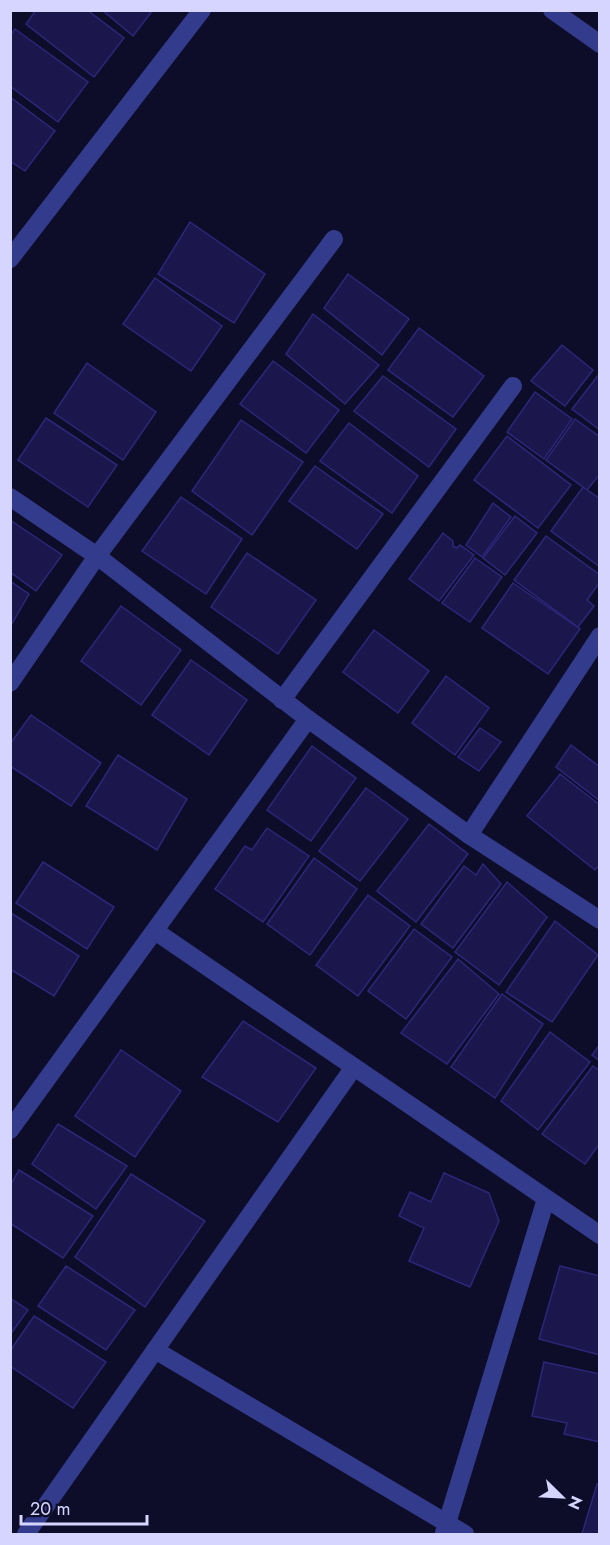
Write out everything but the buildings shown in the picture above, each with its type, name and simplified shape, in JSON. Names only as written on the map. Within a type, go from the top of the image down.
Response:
[{"type":"street","points":[[10,259],[202,10]]},
{"type":"street","points":[[552,10],[600,44]]},
{"type":"street","points":[[10,683],[97,556],[334,240]]},
{"type":"street","points":[[282,700],[513,386]]},
{"type":"street","points":[[10,497],[97,556],[282,700],[469,835],[600,920]]},
{"type":"street","points":[[469,835],[600,636]]},
{"type":"street","points":[[10,1130],[308,719]]},
{"type":"street","points":[[155,931],[600,1235]]},
{"type":"street","points":[[26,1534],[354,1067]]},
{"type":"street","points":[[445,1529],[546,1199]]},
{"type":"street","points":[[155,1350],[445,1529],[465,1534]]}]
